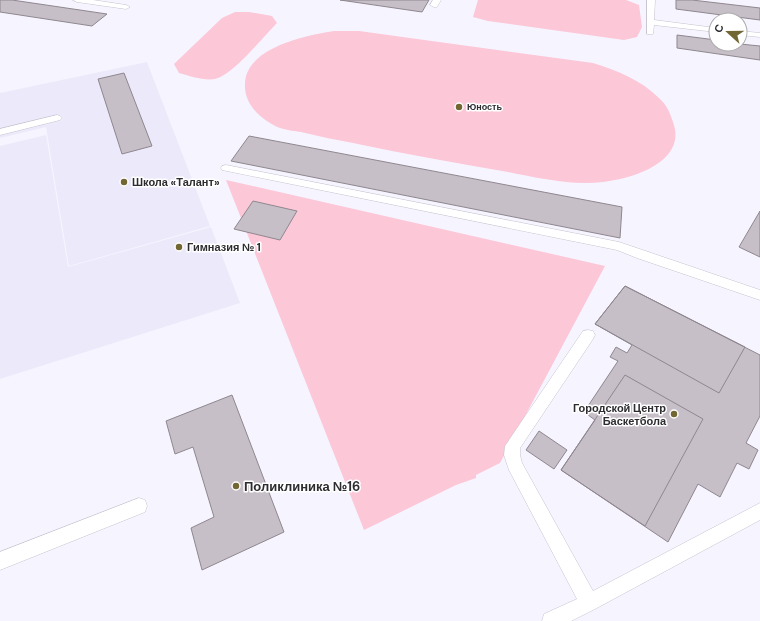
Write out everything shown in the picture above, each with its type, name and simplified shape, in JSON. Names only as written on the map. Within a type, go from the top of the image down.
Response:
[{"type":"lane","points":[[77,0],[129,7]]},
{"type":"lane","points":[[650,32],[651,0]]},
{"type":"lane","points":[[650,22],[708,29]]},
{"type":"lane","points":[[748,34],[760,36]]},
{"type":"lane","points":[[0,132],[57,118]]},
{"type":"lane","points":[[226,168],[619,246],[641,255],[760,295]]},
{"type":"lane","points":[[588,335],[513,446],[512,455],[515,465],[589,603]]},
{"type":"lane","points":[[0,561],[139,506]]},
{"type":"lane","points":[[551,621],[589,603],[760,511]]},
{"type":"shaded area","points":[[478,0],[626,0],[639,5],[642,27],[637,37],[624,40],[488,21],[473,17]]},
{"type":"shaded area","points":[[235,12],[249,12],[272,16],[277,23],[248,55],[222,76],[215,79],[206,79],[179,73],[174,64],[222,18]]},
{"type":"shaded area","name":"Юность","points":[[334,31],[359,31],[593,63],[602,66],[637,81],[664,103],[673,122],[675,136],[672,148],[665,158],[642,172],[615,180],[579,183],[544,179],[334,139],[280,128],[265,120],[253,108],[246,93],[246,76],[251,66],[260,57],[283,44],[297,39]]},
{"type":"shaded area","name":"Школа «Талант»","points":[[147,62],[210,226],[69,266],[46,127],[0,138],[0,93]]},
{"type":"shaded area","name":"Гимназия № 1","points":[[46,135],[68,267],[211,227],[240,303],[0,379],[0,146]]},
{"type":"shaded area","points":[[226,180],[605,266],[500,463],[476,475],[476,478],[456,485],[364,530]]},
{"type":"building","points":[[0,0],[12,0],[107,14],[92,26],[0,12]]},
{"type":"building","points":[[340,0],[429,0],[422,12]]},
{"type":"building","points":[[676,0],[692,0],[760,8],[760,20],[748,18],[748,12],[708,13],[676,9]]},
{"type":"building","points":[[677,35],[708,39],[708,52],[748,52],[748,45],[760,46],[760,60],[677,48]]},
{"type":"building","points":[[124,73],[152,146],[122,154],[98,79]]},
{"type":"building","points":[[249,136],[622,207],[620,238],[231,161]]},
{"type":"building","points":[[253,201],[297,211],[280,240],[234,229]]},
{"type":"building","points":[[760,211],[760,257],[739,247]]},
{"type":"building","points":[[625,286],[745,347],[719,393],[595,324]]},
{"type":"building","name":"Городской Центр Баскетбола","points":[[625,286],[760,355],[760,416],[746,443],[758,450],[749,469],[737,463],[720,497],[698,484],[668,542],[561,470],[595,420],[584,412],[618,361],[610,357],[616,347],[627,353],[632,345],[595,324]]},
{"type":"building","points":[[625,375],[703,419],[645,526],[561,470]]},
{"type":"building","name":"Поликлиника №16","points":[[232,395],[284,532],[202,570],[191,528],[214,517],[193,447],[175,454],[166,421]]},
{"type":"building","points":[[539,431],[567,450],[554,469],[526,450]]},
{"type":"place","name":"Юность","points":[[459,107]]},
{"type":"place","name":"Школа «Талант»","points":[[124,182]]},
{"type":"place","name":"Гимназия № 1","points":[[179,247]]},
{"type":"place","name":"Городской Центр Баскетбола","points":[[674,414]]},
{"type":"place","name":"Поликлиника №16","points":[[236,486]]}]
